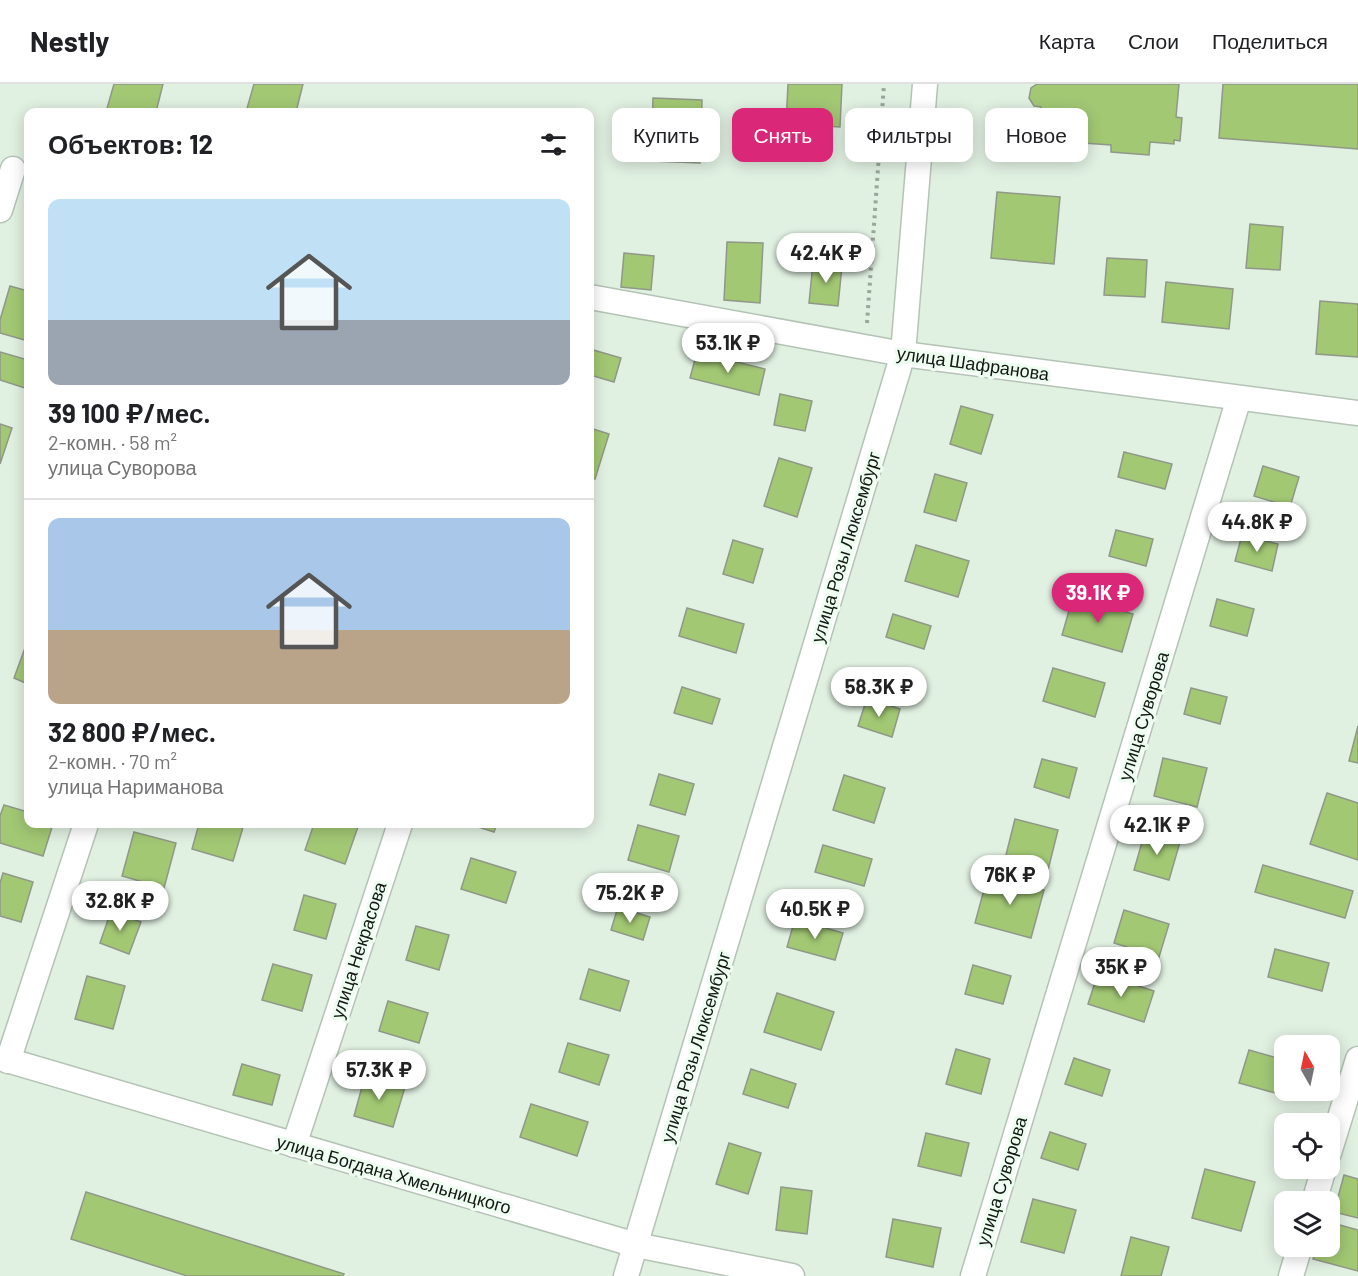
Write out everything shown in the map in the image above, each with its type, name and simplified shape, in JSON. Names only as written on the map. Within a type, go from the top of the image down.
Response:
[{"type":"street","name":"улица Розы Люксембург","points":[[626,1276],[903,354],[925,84]]},
{"type":"street","points":[[0,210],[14,169]]},
{"type":"street","name":"улица Шафранова","points":[[594,298],[903,354],[1358,413]]},
{"type":"street","name":"улица Суворова","points":[[973,1276],[1239,398]]},
{"type":"street","points":[[4,1059],[85,828]]},
{"type":"street","name":"улица Некрасова","points":[[294,1144],[399,828]]},
{"type":"street","name":"улица Богдана Хмельницкого","points":[[4,1059],[636,1245],[792,1276]]},
{"type":"street","points":[[1340,1117],[1358,1059]]},
{"type":"street","points":[[1292,1276],[1297,1257]]},
{"type":"path","points":[[865,347],[884,84]]},
{"type":"building","points":[[114,84],[163,84],[157,108],[107,108]]},
{"type":"building","points":[[254,84],[303,84],[297,108],[247,108]]},
{"type":"building","points":[[788,84],[842,84],[840,127],[833,127],[833,108],[787,108]]},
{"type":"building","points":[[1037,84],[1179,84],[1176,117],[1182,118],[1180,141],[1174,140],[1174,144],[1150,142],[1149,155],[1111,152],[1111,145],[1088,143],[1088,108],[1034,106],[1029,98],[1031,88]]},
{"type":"building","points":[[1223,84],[1358,84],[1358,149],[1219,138]]},
{"type":"building","points":[[653,98],[702,100],[702,108],[653,108]]},
{"type":"building","points":[[997,192],[1060,197],[1054,264],[991,258]]},
{"type":"building","points":[[1250,224],[1283,227],[1280,270],[1246,268]]},
{"type":"building","points":[[727,242],[763,243],[760,303],[724,300]]},
{"type":"building","points":[[624,253],[654,256],[651,290],[621,287]]},
{"type":"building","points":[[1107,258],[1147,260],[1145,297],[1104,295]]},
{"type":"building","points":[[813,263],[842,266],[838,306],[809,303]]},
{"type":"building","points":[[1166,282],[1233,289],[1229,329],[1162,322]]},
{"type":"building","points":[[10,286],[24,290],[24,340],[0,333],[0,320]]},
{"type":"building","points":[[1320,301],[1358,304],[1358,357],[1316,354]]},
{"type":"building","points":[[594,350],[621,358],[614,382],[594,376]]},
{"type":"building","points":[[0,352],[24,359],[24,388],[0,380]]},
{"type":"building","points":[[697,352],[765,369],[759,395],[690,378]]},
{"type":"building","points":[[780,394],[812,401],[805,431],[774,425]]},
{"type":"building","points":[[961,406],[993,415],[981,454],[950,444]]},
{"type":"building","points":[[0,424],[12,428],[0,464]]},
{"type":"building","points":[[594,429],[609,434],[594,479]]},
{"type":"building","points":[[1124,452],[1172,464],[1165,489],[1118,477]]},
{"type":"building","points":[[779,458],[812,468],[797,517],[764,506]]},
{"type":"building","points":[[1263,466],[1299,477],[1290,507],[1254,496]]},
{"type":"building","points":[[935,474],[967,483],[956,521],[924,512]]},
{"type":"building","points":[[1116,530],[1153,539],[1146,566],[1109,556]]},
{"type":"building","points":[[1242,535],[1278,544],[1272,571],[1235,561]]},
{"type":"building","points":[[733,540],[763,549],[753,583],[723,574]]},
{"type":"building","points":[[916,545],[969,561],[958,597],[905,581]]},
{"type":"building","points":[[1073,597],[1133,614],[1122,652],[1062,635]]},
{"type":"building","points":[[1217,599],[1254,609],[1247,636],[1210,626]]},
{"type":"building","points":[[687,608],[744,624],[736,653],[679,636]]},
{"type":"building","points":[[893,614],[931,626],[924,649],[886,637]]},
{"type":"building","points":[[24,651],[24,682],[14,678]]},
{"type":"building","points":[[1053,668],[1105,683],[1095,717],[1043,701]]},
{"type":"building","points":[[682,687],[720,699],[712,724],[674,713]]},
{"type":"building","points":[[1191,688],[1227,697],[1220,724],[1184,714]]},
{"type":"building","points":[[867,698],[900,709],[892,737],[858,726]]},
{"type":"building","points":[[1358,726],[1358,763],[1349,761]]},
{"type":"building","points":[[1163,758],[1207,768],[1197,807],[1154,796]]},
{"type":"building","points":[[1042,759],[1077,768],[1069,798],[1034,787]]},
{"type":"building","points":[[659,774],[694,784],[685,815],[650,805]]},
{"type":"building","points":[[844,775],[885,788],[874,823],[833,810]]},
{"type":"building","points":[[1327,793],[1358,803],[1358,860],[1310,844]]},
{"type":"building","points":[[4,805],[24,811],[24,828],[52,828],[43,856],[0,843],[0,816]]},
{"type":"building","points":[[1015,819],[1058,830],[1047,874],[1004,863]]},
{"type":"building","points":[[638,825],[679,836],[669,872],[628,860]]},
{"type":"building","points":[[198,828],[243,828],[233,861],[192,849]]},
{"type":"building","points":[[313,828],[358,828],[345,864],[305,850]]},
{"type":"building","points":[[482,828],[496,828],[494,832]]},
{"type":"building","points":[[134,832],[176,843],[164,888],[122,876]]},
{"type":"building","points":[[1145,832],[1180,842],[1169,880],[1134,870]]},
{"type":"building","points":[[823,845],[872,859],[864,886],[815,872]]},
{"type":"building","points":[[471,858],[516,872],[506,903],[461,889]]},
{"type":"building","points":[[1263,865],[1353,891],[1345,918],[1255,892]]},
{"type":"building","points":[[3,873],[33,882],[21,922],[0,916],[0,883]]},
{"type":"building","points":[[988,875],[1044,890],[1031,938],[975,923]]},
{"type":"building","points":[[304,895],[336,904],[326,939],[294,930]]},
{"type":"building","points":[[618,907],[650,917],[643,940],[611,930]]},
{"type":"building","points":[[1124,910],[1169,924],[1159,957],[1114,943]]},
{"type":"building","points":[[111,911],[141,922],[129,954],[100,943]]},
{"type":"building","points":[[795,919],[843,933],[835,960],[787,947]]},
{"type":"building","points":[[416,926],[449,935],[439,970],[406,960]]},
{"type":"building","points":[[1275,949],[1329,963],[1322,991],[1268,977]]},
{"type":"building","points":[[273,964],[312,975],[302,1011],[262,1000]]},
{"type":"building","points":[[973,965],[1011,976],[1003,1004],[965,994]]},
{"type":"building","points":[[589,969],[629,981],[620,1011],[580,999]]},
{"type":"building","points":[[1098,973],[1154,991],[1144,1022],[1088,1004]]},
{"type":"building","points":[[87,976],[125,986],[113,1029],[75,1019]]},
{"type":"building","points":[[777,993],[834,1012],[821,1050],[764,1032]]},
{"type":"building","points":[[388,1001],[428,1013],[419,1043],[379,1031]]},
{"type":"building","points":[[568,1043],[609,1055],[599,1085],[559,1072]]},
{"type":"building","points":[[956,1049],[990,1059],[981,1094],[946,1084]]},
{"type":"building","points":[[1249,1050],[1274,1057],[1274,1093],[1239,1083]]},
{"type":"building","points":[[1074,1058],[1110,1070],[1102,1096],[1065,1084]]},
{"type":"building","points":[[242,1064],[280,1075],[272,1105],[233,1095]]},
{"type":"building","points":[[751,1069],[796,1084],[788,1108],[743,1094]]},
{"type":"building","points":[[365,1076],[405,1087],[393,1127],[354,1116]]},
{"type":"building","points":[[531,1104],[588,1122],[577,1156],[520,1137]]},
{"type":"building","points":[[1050,1132],[1086,1144],[1078,1170],[1041,1158]]},
{"type":"building","points":[[926,1133],[969,1143],[961,1176],[918,1166]]},
{"type":"building","points":[[729,1143],[761,1153],[748,1194],[716,1184]]},
{"type":"building","points":[[1205,1169],[1255,1182],[1241,1231],[1192,1218]]},
{"type":"building","points":[[1344,1175],[1358,1179],[1358,1218],[1340,1214],[1340,1191]]},
{"type":"building","points":[[781,1187],[812,1191],[807,1234],[776,1230]]},
{"type":"building","points":[[86,1192],[344,1274],[343,1276],[187,1276],[71,1239]]},
{"type":"building","points":[[1033,1199],[1076,1210],[1064,1253],[1021,1242]]},
{"type":"building","points":[[893,1219],[941,1228],[933,1267],[886,1257]]},
{"type":"building","points":[[1340,1225],[1358,1230],[1358,1271],[1313,1259],[1313,1257],[1340,1257]]},
{"type":"building","points":[[1131,1237],[1169,1247],[1161,1276],[1121,1276]]}]
